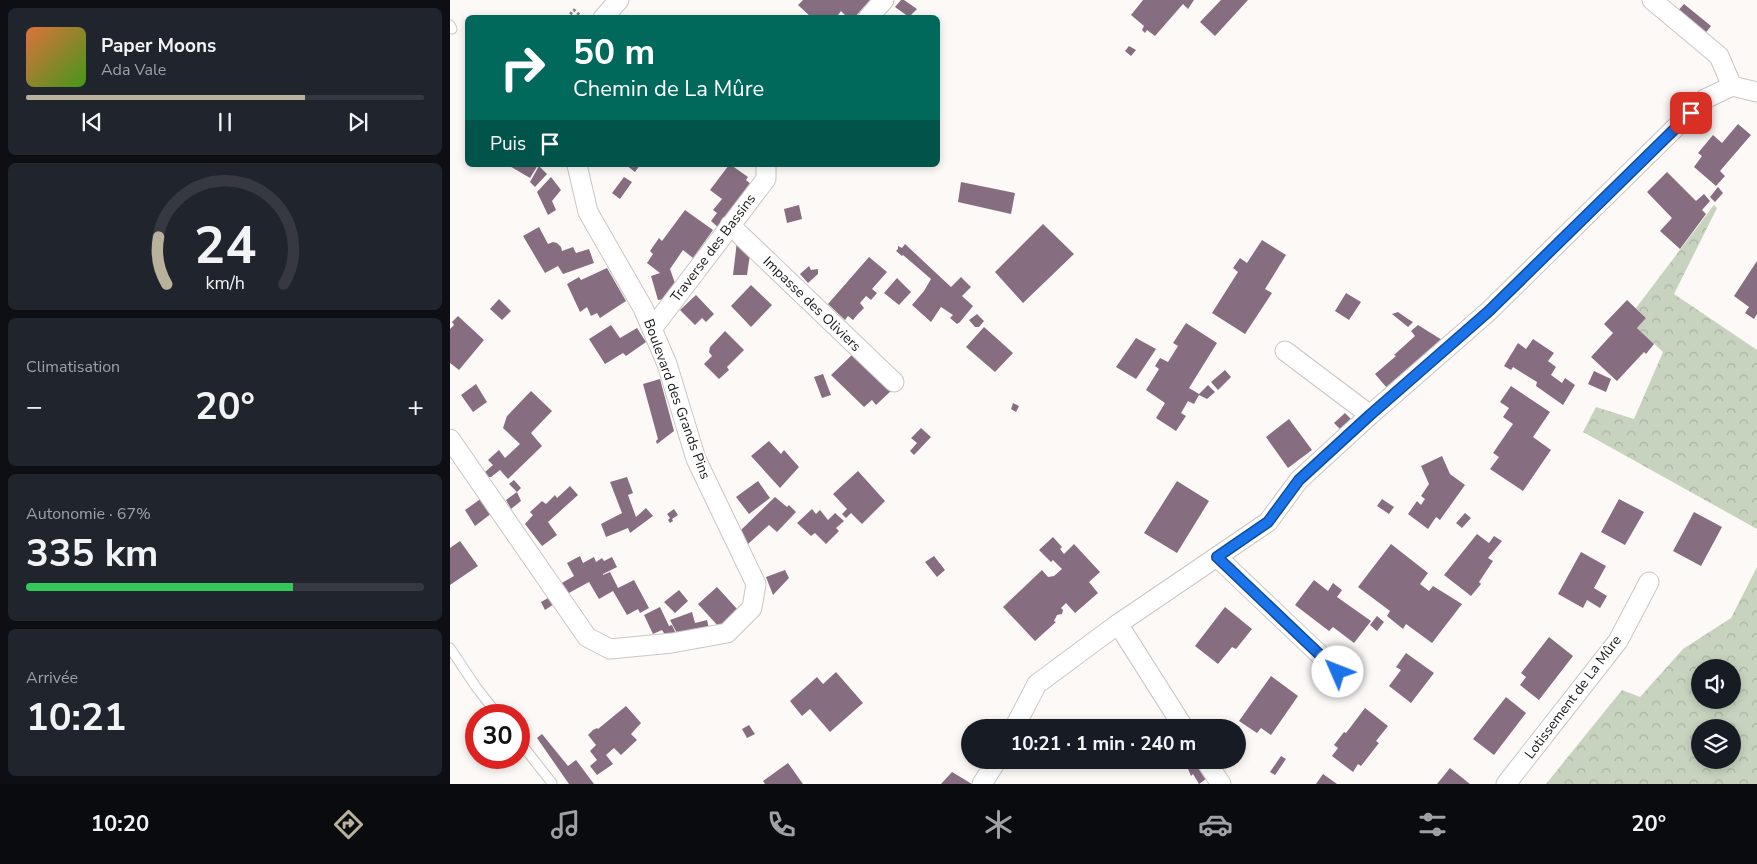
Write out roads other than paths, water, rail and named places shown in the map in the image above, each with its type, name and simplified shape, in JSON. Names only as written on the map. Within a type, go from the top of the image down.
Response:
[{"type":"street","points":[[606,15],[618,0]]},
{"type":"street","points":[[871,15],[884,0]]},
{"type":"street","points":[[1652,0],[1719,56],[1732,86]]},
{"type":"street","points":[[1019,719],[1037,684],[1118,624],[1268,522],[1299,480],[1489,311],[1705,99],[1732,86],[1757,92]]},
{"type":"street","name":"Boulevard des Grands Pins","points":[[450,439],[587,637],[610,649],[672,643],[727,633],[752,608],[756,584],[696,459],[667,364],[643,308],[588,212],[577,167]]},
{"type":"street","name":"Traverse des Bassins","points":[[652,329],[766,179],[766,167]]},
{"type":"street","name":"Impasse des Oliviers","points":[[730,225],[894,382]]},
{"type":"street","points":[[1285,351],[1370,415]]},
{"type":"street","points":[[1217,557],[1338,672]]},
{"type":"street","name":"Lotissement de La Mûre","points":[[1506,784],[1618,641],[1649,582]]},
{"type":"street","points":[[1118,624],[1178,719]]},
{"type":"street","points":[[982,784],[991,769]]},
{"type":"street","points":[[1211,769],[1221,784]]},
{"type":"lane","points":[[450,648],[489,704]]},
{"type":"lane","points":[[530,755],[552,783]]}]
